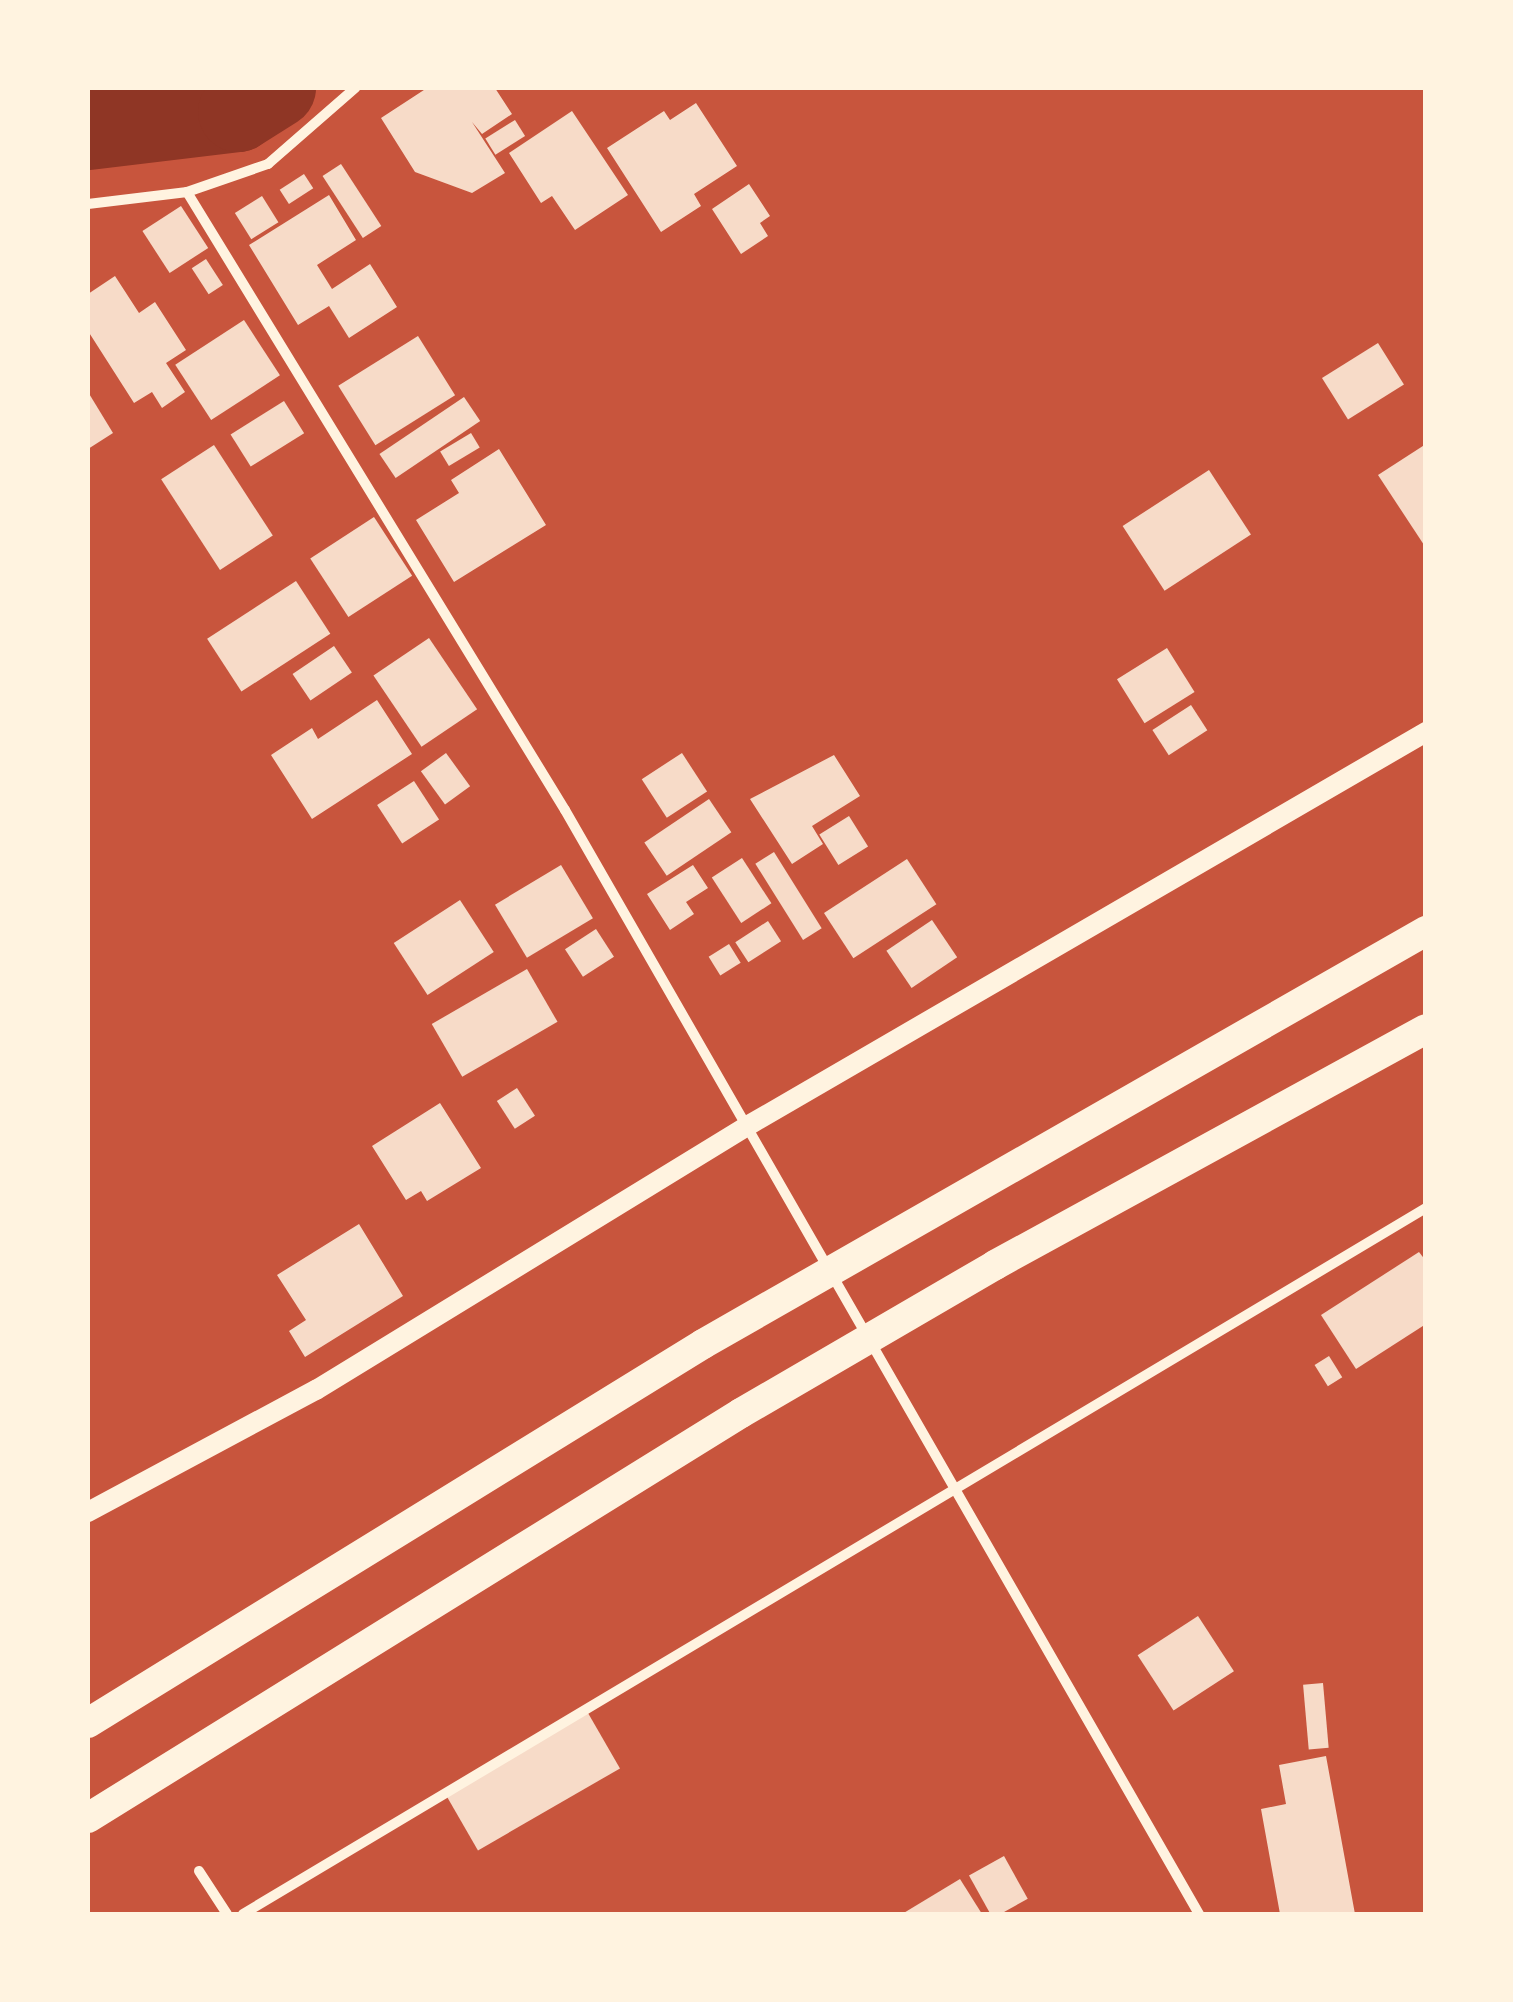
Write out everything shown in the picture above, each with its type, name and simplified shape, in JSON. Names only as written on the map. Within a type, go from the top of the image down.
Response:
[{"type":"highway","points":[[88,1723],[703,1344],[1426,931]]},
{"type":"highway","points":[[88,1818],[740,1413],[995,1265],[1426,1029]]},
{"type":"main road","points":[[88,1512],[316,1390],[749,1125],[1426,732]]},
{"type":"street","points":[[88,204],[187,192],[268,164],[355,88]]},
{"type":"street","points":[[187,192],[565,810],[1200,1914]]},
{"type":"street","points":[[242,1914],[954,1484],[1426,1208]]},
{"type":"street","points":[[199,1871],[227,1914]]},
{"type":"building","points":[[427,88],[495,88],[512,114],[482,134],[472,122],[505,173],[472,193],[415,172],[381,118]]},
{"type":"building","points":[[696,103],[737,166],[694,194],[701,206],[661,232],[607,148],[664,111],[670,120]]},
{"type":"building","points":[[572,111],[628,195],[575,230],[552,196],[541,203],[509,153]]},
{"type":"building","points":[[515,120],[525,136],[495,155],[485,139]]},
{"type":"building","points":[[341,164],[381,226],[363,238],[323,176]]},
{"type":"building","points":[[304,174],[313,188],[289,204],[280,190]]},
{"type":"building","points":[[749,184],[770,216],[760,223],[768,236],[741,254],[712,209]]},
{"type":"building","points":[[329,195],[356,240],[317,265],[332,289],[370,264],[397,307],[349,338],[329,306],[298,325],[249,245]]},
{"type":"building","points":[[262,196],[278,222],[251,239],[235,213]]},
{"type":"building","points":[[181,206],[208,248],[170,273],[142,231]]},
{"type":"building","points":[[206,259],[223,285],[209,294],[192,268]]},
{"type":"building","points":[[115,276],[139,313],[155,302],[186,350],[166,363],[185,392],[162,408],[152,392],[134,403],[88,331],[88,294]]},
{"type":"building","points":[[244,320],[280,375],[211,420],[175,365]]},
{"type":"building","points":[[418,336],[455,395],[375,445],[338,386]]},
{"type":"building","points":[[1378,343],[1404,385],[1348,420],[1322,378]]},
{"type":"building","points":[[88,392],[113,433],[88,449]]},
{"type":"building","points":[[464,397],[480,421],[396,478],[379,454]]},
{"type":"building","points":[[284,401],[304,433],[251,467],[231,434]]},
{"type":"building","points":[[471,433],[480,448],[449,466],[440,452]]},
{"type":"building","points":[[1426,444],[1426,548],[1378,475]]},
{"type":"building","points":[[214,445],[273,536],[220,570],[161,479]]},
{"type":"building","points":[[499,449],[546,525],[454,582],[416,520],[459,493],[451,480]]},
{"type":"building","points":[[1209,470],[1251,535],[1165,591],[1123,526]]},
{"type":"building","points":[[374,517],[412,576],[348,617],[310,558]]},
{"type":"building","points":[[296,581],[330,634],[241,692],[207,639]]},
{"type":"building","points":[[429,638],[477,709],[422,747],[373,675]]},
{"type":"building","points":[[334,646],[352,673],[310,700],[293,674]]},
{"type":"building","points":[[1167,648],[1195,692],[1145,723],[1117,679]]},
{"type":"building","points":[[377,700],[412,754],[312,819],[271,755],[312,728],[318,739]]},
{"type":"building","points":[[1191,705],[1207,730],[1169,755],[1152,730]]},
{"type":"building","points":[[446,753],[470,786],[445,804],[421,771]]},
{"type":"building","points":[[682,753],[707,792],[667,818],[642,779]]},
{"type":"building","points":[[834,755],[860,796],[812,826],[823,844],[792,864],[750,799]]},
{"type":"building","points":[[414,781],[439,820],[402,844],[377,805]]},
{"type":"building","points":[[709,799],[731,832],[667,876],[644,843]]},
{"type":"building","points":[[849,816],[868,847],[838,865],[819,835]]},
{"type":"building","points":[[774,852],[822,928],[803,940],[755,864]]},
{"type":"building","points":[[742,858],[771,903],[741,923],[712,878]]},
{"type":"building","points":[[907,859],[936,904],[853,958],[824,913]]},
{"type":"building","points":[[561,865],[593,918],[527,958],[495,905]]},
{"type":"building","points":[[693,865],[708,888],[686,902],[694,914],[670,930],[647,894]]},
{"type":"building","points":[[460,900],[494,952],[428,995],[394,943]]},
{"type":"building","points":[[932,920],[957,957],[912,988],[886,951]]},
{"type":"building","points":[[768,921],[781,941],[748,962],[735,942]]},
{"type":"building","points":[[596,929],[614,957],[583,977],[565,949]]},
{"type":"building","points":[[729,944],[741,963],[720,975],[709,957]]},
{"type":"building","points":[[527,969],[558,1022],[462,1077],[432,1024]]},
{"type":"building","points":[[517,1088],[535,1116],[515,1129],[497,1101]]},
{"type":"building","points":[[440,1103],[481,1168],[427,1201],[421,1191],[406,1200],[372,1146]]},
{"type":"building","points":[[359,1224],[403,1296],[305,1357],[289,1331],[306,1320],[277,1275]]},
{"type":"building","points":[[1419,1252],[1426,1261],[1426,1324],[1356,1369],[1321,1315]]},
{"type":"building","points":[[1329,1356],[1342,1377],[1328,1386],[1315,1365]]},
{"type":"building","points":[[1198,1616],[1234,1671],[1174,1711],[1138,1655]]},
{"type":"building","points":[[1323,1683],[1329,1748],[1309,1749],[1303,1685]]},
{"type":"building","points":[[588,1713],[620,1768],[478,1850],[446,1795]]},
{"type":"building","points":[[1326,1756],[1355,1914],[1280,1914],[1261,1809],[1286,1804],[1279,1765]]},
{"type":"building","points":[[1004,1856],[1028,1899],[1000,1914],[990,1914],[969,1875]]},
{"type":"building","points":[[960,1879],[982,1914],[902,1914]]},
{"type":"waterway","points":[[88,130],[238,112],[276,88]]}]
